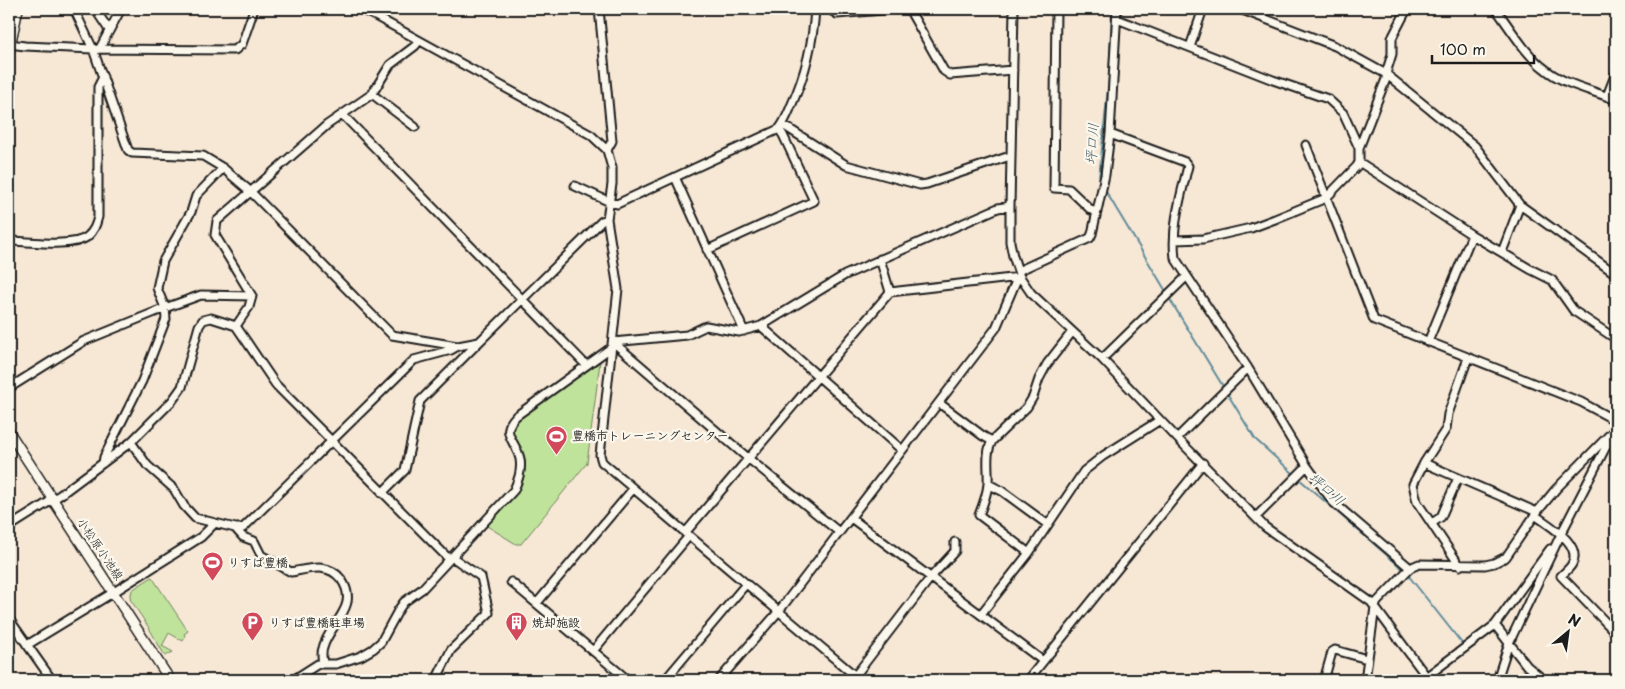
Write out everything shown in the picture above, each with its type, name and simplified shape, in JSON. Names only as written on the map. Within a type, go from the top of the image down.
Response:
[{"type":"main road","points":[[9,46],[18,9]]},
{"type":"main road","name":"小松原小池線","points":[[9,432],[170,680]]},
{"type":"street","points":[[74,9],[96,49],[128,150],[132,153],[203,156],[223,168],[251,192],[392,336],[458,346]]},
{"type":"street","points":[[95,9],[109,30]]},
{"type":"street","points":[[96,49],[121,9]]},
{"type":"street","points":[[9,46],[235,50],[242,44],[254,9]]},
{"type":"street","points":[[361,9],[376,12],[418,41],[591,135],[607,150],[612,168],[612,184],[607,219],[618,289],[600,455],[602,462],[858,678],[931,577],[955,551],[955,542]]},
{"type":"street","points":[[599,9],[612,141],[607,150]]},
{"type":"street","points":[[575,186],[617,204],[781,127],[798,91],[806,68],[812,40],[815,9]]},
{"type":"street","points":[[829,9],[837,14],[894,9]]},
{"type":"street","points":[[905,9],[910,11],[944,72],[950,75],[1013,70]]},
{"type":"street","points":[[1014,9],[1010,242],[1018,276],[1031,293],[1102,359],[1177,438],[1265,526],[1372,602],[1428,679],[1495,625],[1561,534]]},
{"type":"street","points":[[1056,9],[1054,188],[1069,189],[1092,210],[1097,212]]},
{"type":"street","points":[[594,651],[687,534],[890,292],[1018,276],[1090,238],[1104,182],[1110,134],[1117,9]]},
{"type":"street","points":[[1190,47],[1203,9]]},
{"type":"street","points":[[1240,9],[1335,46],[1386,74],[1474,146],[1520,205],[1616,274]]},
{"type":"street","points":[[1358,148],[1386,79],[1392,54],[1392,38],[1407,9]]},
{"type":"street","points":[[1496,9],[1533,58],[1545,70],[1578,87],[1616,100]]},
{"type":"street","points":[[1117,19],[1273,80],[1328,99],[1343,113],[1358,148],[1359,162],[1357,166],[1326,198],[1251,228],[1203,239],[1175,240]]},
{"type":"street","points":[[236,326],[249,307],[252,296],[215,234],[217,221],[327,125],[372,94],[390,65],[415,46],[418,41]]},
{"type":"street","points":[[1607,96],[1616,73]]},
{"type":"street","points":[[9,241],[64,243],[87,237],[94,229],[98,216],[98,87],[103,76]]},
{"type":"street","points":[[372,94],[415,128]]},
{"type":"street","points":[[342,115],[586,365]]},
{"type":"street","points":[[781,127],[846,165],[920,185],[1011,158]]},
{"type":"street","points":[[707,250],[814,201],[781,127]]},
{"type":"street","points":[[1110,134],[1185,162],[1188,166],[1179,207],[1175,258],[1248,368],[1307,466],[1333,502],[1410,568]]},
{"type":"street","points":[[1306,146],[1374,320],[1581,402],[1616,421]]},
{"type":"street","points":[[1359,162],[1472,235],[1552,280],[1574,311],[1616,339]]},
{"type":"street","points":[[103,463],[104,457],[142,381],[166,319],[158,288],[163,261],[191,212],[196,196],[223,168]]},
{"type":"street","points":[[675,178],[744,331]]},
{"type":"street","points":[[1502,252],[1520,205]]},
{"type":"street","points":[[292,680],[318,664],[336,664],[361,656],[381,642],[404,602],[422,589],[514,490],[520,476],[520,460],[507,430],[510,423],[516,416],[612,344],[687,335],[706,326],[744,331],[761,326],[845,275],[998,208],[1010,206]]},
{"type":"street","points":[[382,493],[405,470],[420,401],[602,221],[607,219]]},
{"type":"street","points":[[1428,342],[1472,235]]},
{"type":"street","points":[[880,259],[890,292]]},
{"type":"street","points":[[720,680],[779,611],[996,328],[1018,276]]},
{"type":"street","points":[[1102,359],[1186,276]]},
{"type":"street","points":[[9,388],[84,341],[164,308],[201,295],[252,296]]},
{"type":"street","points":[[9,527],[103,463],[130,442],[172,401],[182,387],[199,326],[203,320],[211,318],[236,326],[276,385],[447,557],[452,558],[481,577],[488,613],[451,650],[436,680]]},
{"type":"street","points":[[761,326],[902,450]]},
{"type":"street","points":[[1029,553],[979,515],[986,497],[988,484],[988,448],[992,441],[1027,407],[1047,364],[1072,332]]},
{"type":"street","points":[[130,442],[147,465],[174,489],[191,515],[201,521],[243,528],[414,360],[458,346],[479,342]]},
{"type":"street","points":[[612,344],[839,532]]},
{"type":"street","points":[[1460,566],[1417,502],[1413,484],[1416,476],[1446,429],[1448,414],[1468,358]]},
{"type":"street","points":[[1177,438],[1248,368]]},
{"type":"street","points":[[939,403],[992,441]]},
{"type":"street","points":[[981,614],[1029,553],[1089,465],[1160,420]]},
{"type":"street","points":[[1365,680],[1377,602],[1410,568],[1419,564],[1485,566],[1506,557],[1556,488],[1615,429]]},
{"type":"street","points":[[1497,680],[1509,643],[1561,534],[1615,429]]},
{"type":"street","points":[[1028,680],[1202,463]]},
{"type":"street","points":[[1424,463],[1536,514],[1561,534],[1570,544],[1575,554],[1572,564],[1562,576],[1616,633]]},
{"type":"street","points":[[1256,517],[1307,466]]},
{"type":"street","points":[[1432,523],[1440,517],[1458,478]]},
{"type":"street","points":[[988,484],[1002,491],[1047,524]]},
{"type":"street","points":[[537,603],[633,489]]},
{"type":"street","points":[[851,518],[1043,661]]},
{"type":"street","points":[[27,645],[201,537],[214,524]]},
{"type":"street","points":[[235,528],[243,538],[254,541],[261,555],[291,572],[313,568],[327,568],[338,576],[344,584],[347,592],[346,606],[323,648],[323,663]]},
{"type":"street","points":[[511,582],[628,680]]},
{"type":"street","points":[[665,680],[746,584]]},
{"type":"street","points":[[9,619],[52,680]]},
{"type":"street","points":[[1495,625],[1527,666],[1544,680]]},
{"type":"street","points":[[1324,680],[1332,652],[1335,650],[1367,660]]},
{"type":"green space","name":"豊橋市トレーニングセンター","points":[[600,362],[587,463],[521,544],[516,544],[487,526],[516,492],[524,473],[523,452],[514,435],[513,423]]},
{"type":"green space","points":[[152,577],[188,631],[184,634],[183,641],[169,633],[162,646],[173,652],[165,656],[130,599],[132,590]]},
{"type":"waterway","name":"坪口川","points":[[1101,183],[1099,179],[1109,77],[1112,9]]},
{"type":"waterway","name":"坪口川","points":[[1105,190],[1167,293]]},
{"type":"waterway","name":"坪口川","points":[[1169,298],[1224,388]]},
{"type":"waterway","name":"坪口川","points":[[1227,393],[1255,439],[1295,475]]},
{"type":"waterway","name":"坪口川","points":[[1298,478],[1404,570]]},
{"type":"waterway","name":"坪口川","points":[[1408,575],[1464,646]]},
{"type":"place","name":"豊橋市トレーニングセンター","points":[[556,455]]},
{"type":"place","name":"りすぱ豊橋","points":[[212,582]]},
{"type":"place","name":"りすぱ豊橋駐車場","points":[[253,642]]},
{"type":"place","name":"焼却施設","points":[[516,642]]}]
